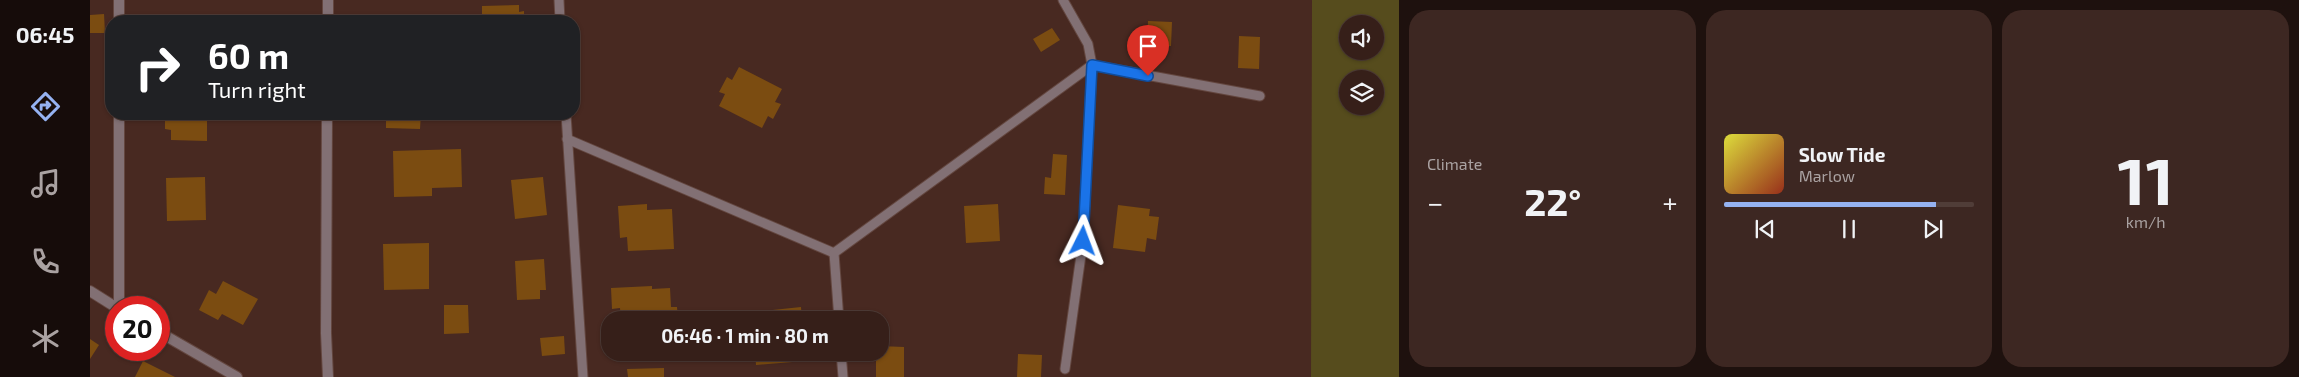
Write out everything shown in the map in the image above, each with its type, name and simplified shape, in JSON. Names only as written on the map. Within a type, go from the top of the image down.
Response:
[{"type":"street","points":[[119,0],[119,15]]},
{"type":"street","points":[[328,0],[328,15]]},
{"type":"street","points":[[118,296],[119,120]]},
{"type":"street","points":[[327,120],[326,333],[328,377]]},
{"type":"street","points":[[90,291],[105,300]]},
{"type":"street","points":[[170,338],[238,377]]},
{"type":"lane","points":[[559,0],[560,15]]},
{"type":"lane","points":[[1063,0],[1088,44],[1092,65],[1083,241],[1065,369]]},
{"type":"lane","points":[[834,253],[1092,65],[1260,96]]},
{"type":"lane","points":[[566,120],[583,377]]},
{"type":"lane","points":[[567,139],[834,253]]},
{"type":"lane","points":[[834,253],[838,311]]},
{"type":"lane","points":[[842,361],[843,377]]},
{"type":"shaded area","points":[[1312,0],[1399,0],[1399,377],[1311,377]]},
{"type":"building","points":[[519,5],[519,12],[524,11],[524,15],[482,15],[482,6]]},
{"type":"building","points":[[104,14],[105,33],[90,33],[90,15]]},
{"type":"building","points":[[1148,21],[1172,22],[1171,46],[1147,47]]},
{"type":"building","points":[[1052,28],[1060,40],[1041,52],[1033,39]]},
{"type":"building","points":[[1239,36],[1260,37],[1259,69],[1238,68]]},
{"type":"building","points":[[739,67],[782,89],[775,102],[781,104],[773,119],[768,116],[762,128],[719,106],[725,94],[719,92],[727,77],[732,80]]},
{"type":"building","points":[[165,120],[207,120],[207,141],[171,140],[171,130],[165,129]]},
{"type":"building","points":[[386,120],[421,120],[420,129],[386,128]]},
{"type":"building","points":[[461,149],[462,187],[432,188],[432,196],[394,197],[393,151]]},
{"type":"building","points":[[1053,154],[1067,155],[1065,195],[1044,194],[1045,177],[1051,178]]},
{"type":"building","points":[[205,177],[206,220],[167,221],[166,178]]},
{"type":"building","points":[[543,177],[547,215],[515,219],[511,180]]},
{"type":"building","points":[[647,204],[647,210],[672,209],[674,249],[628,251],[627,237],[620,238],[618,206]]},
{"type":"building","points":[[998,204],[1000,241],[966,243],[964,206]]},
{"type":"building","points":[[1118,205],[1150,209],[1149,216],[1159,217],[1156,240],[1147,238],[1145,252],[1113,248]]},
{"type":"building","points":[[429,243],[429,289],[384,290],[383,244]]},
{"type":"building","points":[[544,259],[546,290],[540,290],[540,299],[517,300],[515,261]]},
{"type":"building","points":[[223,281],[258,299],[243,325],[222,314],[218,320],[199,310],[209,290],[216,294]]},
{"type":"building","points":[[652,286],[652,289],[670,288],[671,307],[677,307],[677,311],[620,311],[620,308],[612,309],[611,288]]},
{"type":"building","points":[[444,305],[468,305],[469,333],[444,334]]},
{"type":"building","points":[[801,307],[801,311],[763,311]]},
{"type":"building","points":[[564,336],[565,354],[542,356],[540,338]]},
{"type":"building","points":[[90,339],[99,345],[90,359]]},
{"type":"building","points":[[889,346],[904,347],[904,377],[876,377],[876,361],[889,361]]},
{"type":"building","points":[[1018,354],[1042,355],[1041,377],[1017,377]]},
{"type":"building","points":[[143,361],[175,377],[135,377]]},
{"type":"building","points":[[756,361],[805,361],[756,365]]},
{"type":"building","points":[[664,368],[664,377],[628,377],[627,369]]},
{"type":"route","points":[[1083,241],[1092,65],[1148,76]]}]
